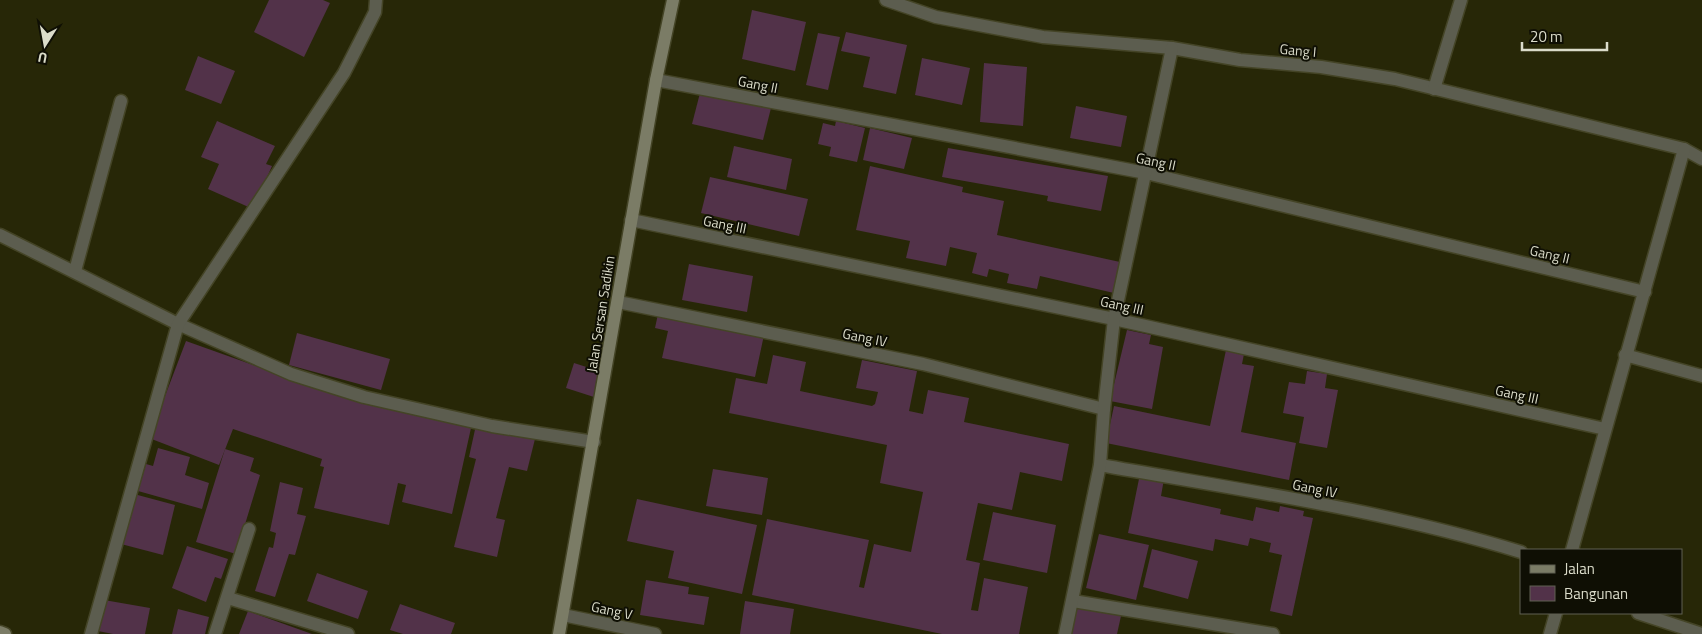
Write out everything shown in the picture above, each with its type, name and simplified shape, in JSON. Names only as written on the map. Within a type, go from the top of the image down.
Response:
[{"type":"main road","name":"Jalan Sersan Sadikin","points":[[559,634],[656,80],[673,0]]},
{"type":"main road","points":[[0,632],[5,634]]},
{"type":"street","points":[[91,634],[178,324],[344,73],[375,12],[376,0]]},
{"type":"street","name":"Gang I","points":[[886,0],[936,17],[1043,37],[1172,48],[1240,60],[1322,67],[1395,79],[1684,149],[1702,160]]},
{"type":"street","points":[[1434,89],[1461,0]]},
{"type":"street","points":[[1066,634],[1100,465],[1114,319],[1172,48]]},
{"type":"street","name":"Gang II","points":[[656,80],[1146,173],[1645,292]]},
{"type":"street","points":[[75,271],[121,101]]},
{"type":"street","points":[[1572,549],[1684,149]]},
{"type":"street","name":"Gang III","points":[[631,220],[1114,319],[1605,428]]},
{"type":"street","points":[[0,235],[178,324],[291,374],[364,396],[492,426],[594,442]]},
{"type":"street","name":"Gang IV","points":[[618,302],[923,364],[1104,409]]},
{"type":"street","points":[[1625,355],[1702,376]]},
{"type":"street","name":"Gang IV","points":[[1100,465],[1331,505],[1520,552]]},
{"type":"street","points":[[215,634],[249,529]]},
{"type":"street","points":[[228,598],[348,634]]},
{"type":"street","points":[[1073,601],[1273,634]]},
{"type":"street","points":[[1550,634],[1556,614]]},
{"type":"street","points":[[1641,614],[1702,634]]},
{"type":"street","name":"Gang V","points":[[563,615],[654,634]]},
{"type":"building","points":[[269,0],[323,0],[330,3],[304,57],[254,32]]},
{"type":"building","points":[[752,10],[806,22],[795,71],[742,59]]},
{"type":"building","points":[[846,32],[907,45],[896,94],[863,87],[870,57],[841,51]]},
{"type":"building","points":[[818,33],[840,37],[828,90],[806,85]]},
{"type":"building","points":[[198,56],[235,71],[221,104],[185,90]]},
{"type":"building","points":[[922,58],[970,68],[962,105],[915,95]]},
{"type":"building","points":[[984,63],[1027,67],[1023,126],[980,122]]},
{"type":"building","points":[[700,93],[771,108],[763,140],[692,124]]},
{"type":"building","points":[[1076,106],[1127,116],[1121,147],[1070,138]]},
{"type":"building","points":[[217,121],[275,146],[266,164],[272,166],[253,209],[208,189],[219,164],[201,157]]},
{"type":"building","points":[[836,121],[865,128],[857,162],[829,156],[831,147],[818,144],[823,123],[835,126]]},
{"type":"building","points":[[870,128],[912,138],[904,169],[863,160]]},
{"type":"building","points":[[734,146],[792,159],[786,190],[727,177]]},
{"type":"building","points":[[948,148],[1108,176],[1101,211],[1047,201],[1048,196],[942,177]]},
{"type":"building","points":[[870,166],[963,187],[962,192],[1004,201],[997,235],[1120,262],[1114,293],[1040,276],[1037,289],[1007,283],[1009,274],[989,269],[987,277],[972,273],[977,253],[950,247],[946,266],[906,258],[910,241],[856,230]]},
{"type":"building","points":[[710,177],[808,199],[799,236],[701,213]]},
{"type":"building","points":[[689,264],[753,276],[747,312],[682,300]]},
{"type":"building","points":[[658,314],[764,335],[755,377],[662,358],[668,331],[655,328]]},
{"type":"building","points":[[1127,330],[1151,335],[1149,344],[1163,347],[1152,409],[1110,401]]},
{"type":"building","points":[[297,333],[390,359],[381,390],[289,365]]},
{"type":"building","points":[[186,341],[343,397],[471,428],[452,514],[402,502],[406,485],[398,483],[389,525],[314,508],[324,467],[320,466],[322,459],[233,429],[219,465],[149,438]]},
{"type":"building","points":[[1226,350],[1244,354],[1242,364],[1254,366],[1241,432],[1296,443],[1289,480],[1106,443],[1114,406],[1210,426]]},
{"type":"building","points":[[773,355],[806,362],[800,391],[872,406],[875,404],[878,392],[856,388],[862,360],[917,371],[909,411],[923,414],[928,390],[969,398],[964,422],[1069,444],[1062,481],[1020,472],[1012,510],[978,503],[966,560],[980,563],[971,610],[978,611],[984,578],[1028,587],[1019,634],[942,634],[752,595],[767,519],[869,540],[859,587],[864,588],[874,544],[911,552],[923,492],[880,483],[887,445],[729,413],[736,378],[767,384]]},
{"type":"building","points":[[574,363],[605,373],[597,398],[566,388]]},
{"type":"building","points":[[1307,371],[1327,374],[1325,388],[1338,390],[1327,448],[1299,443],[1304,417],[1283,413],[1289,382],[1305,384]]},
{"type":"building","points":[[476,425],[535,439],[527,471],[509,467],[496,518],[505,520],[497,557],[454,547],[476,459],[469,457]]},
{"type":"building","points":[[158,448],[190,457],[185,475],[209,483],[202,509],[138,491],[146,464],[153,466]]},
{"type":"building","points":[[225,449],[254,458],[250,471],[260,475],[236,554],[196,542]]},
{"type":"building","points":[[713,469],[768,478],[762,515],[706,506]]},
{"type":"building","points":[[1140,474],[1164,479],[1161,496],[1221,509],[1220,514],[1253,521],[1256,507],[1279,512],[1280,506],[1304,511],[1303,516],[1313,518],[1292,616],[1270,611],[1282,555],[1269,552],[1271,543],[1250,538],[1248,546],[1215,539],[1213,551],[1128,533]]},
{"type":"building","points":[[280,482],[303,488],[297,514],[306,516],[295,555],[289,554],[275,597],[255,591],[269,547],[273,548],[276,533],[270,531]]},
{"type":"building","points":[[134,494],[175,505],[163,555],[121,544]]},
{"type":"building","points":[[637,499],[757,525],[742,594],[668,578],[674,551],[627,541]]},
{"type":"building","points":[[993,512],[1056,525],[1047,573],[983,560]]},
{"type":"building","points":[[1099,534],[1149,545],[1136,600],[1086,588]]},
{"type":"building","points":[[187,546],[228,559],[221,579],[215,577],[206,602],[172,588]]},
{"type":"building","points":[[1152,549],[1198,561],[1188,599],[1143,587]]},
{"type":"building","points":[[317,573],[368,591],[358,619],[307,601]]},
{"type":"building","points":[[646,580],[689,587],[688,594],[709,597],[704,625],[640,615]]},
{"type":"building","points":[[104,600],[150,608],[145,634],[113,634],[98,631]]},
{"type":"building","points":[[745,601],[794,609],[790,634],[740,634]]},
{"type":"building","points":[[400,604],[455,623],[451,634],[403,634],[390,630]]},
{"type":"building","points":[[1077,607],[1121,616],[1117,634],[1071,634]]},
{"type":"building","points":[[178,609],[209,617],[205,634],[172,634]]},
{"type":"building","points":[[248,611],[312,634],[239,634]]}]
